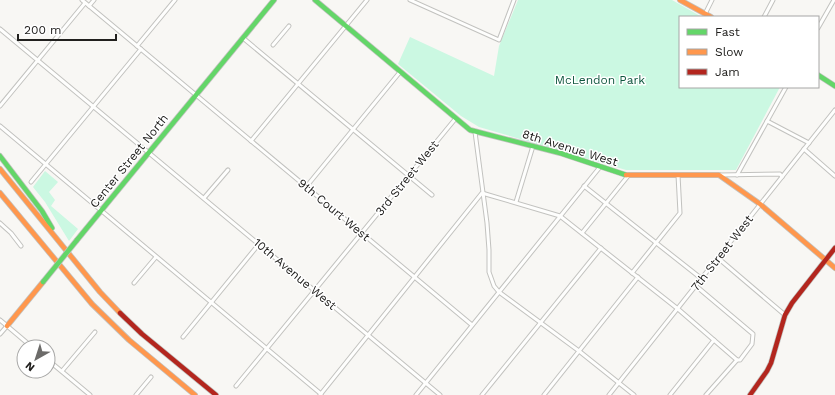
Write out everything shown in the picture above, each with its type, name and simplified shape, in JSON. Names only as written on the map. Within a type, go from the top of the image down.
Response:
[{"type":"main road","name":"Center Street North","points":[[7,326],[274,0]]},
{"type":"main road","name":"8th Avenue West","points":[[315,0],[470,130],[560,153],[628,176],[720,175]]},
{"type":"main road","points":[[680,0],[709,16]]},
{"type":"main road","points":[[819,77],[835,86]]},
{"type":"main road","points":[[0,156],[42,211],[61,244]]},
{"type":"main road","points":[[0,170],[100,292],[123,316],[142,334],[216,395]]},
{"type":"main road","points":[[720,175],[760,204],[835,268]]},
{"type":"main road","points":[[0,193],[106,318],[129,340],[195,395]]},
{"type":"main road","points":[[750,395],[771,363],[785,315],[792,303],[835,248]]},
{"type":"street","name":"9th Court West","points":[[82,0],[472,325]]},
{"type":"street","points":[[89,6],[94,0]]},
{"type":"street","points":[[137,46],[175,0]]},
{"type":"street","points":[[251,141],[367,0]]},
{"type":"street","points":[[410,0],[499,40],[513,0]]},
{"type":"street","points":[[705,14],[712,0]]},
{"type":"street","points":[[765,16],[773,0]]},
{"type":"street","points":[[819,26],[834,0]]},
{"type":"street","points":[[0,106],[85,3]]},
{"type":"street","points":[[273,44],[288,26]]},
{"type":"street","name":"10th Avenue West","points":[[0,29],[440,395]]},
{"type":"street","points":[[243,38],[432,195]]},
{"type":"street","points":[[31,182],[141,49]]},
{"type":"street","points":[[306,187],[400,72]]},
{"type":"street","points":[[738,174],[785,88]]},
{"type":"street","name":"7th Street West","points":[[609,395],[835,110]]},
{"type":"street","name":"3rd Street West","points":[[236,386],[456,118]]},
{"type":"street","points":[[767,121],[809,143]]},
{"type":"street","points":[[0,126],[321,395],[482,193]]},
{"type":"street","points":[[475,132],[488,230],[489,272],[494,286],[499,292],[541,322],[634,395]]},
{"type":"street","points":[[516,202],[534,146]]},
{"type":"street","points":[[804,149],[835,176]]},
{"type":"street","points":[[416,395],[600,167]]},
{"type":"street","points":[[204,198],[228,170]]},
{"type":"street","points":[[720,175],[780,174],[782,177]]},
{"type":"street","points":[[582,233],[628,176]]},
{"type":"street","points":[[632,273],[680,213],[678,176]]},
{"type":"street","points":[[584,186],[702,279]]},
{"type":"street","points":[[482,193],[560,216],[678,309],[737,360]]},
{"type":"street","points":[[0,223],[11,233],[21,246]]},
{"type":"street","points":[[183,337],[259,244]]},
{"type":"street","points":[[482,395],[601,248]]},
{"type":"street","points":[[134,283],[156,257]]},
{"type":"street","points":[[718,258],[785,315]]},
{"type":"street","points":[[544,395],[638,277]]},
{"type":"street","points":[[696,286],[753,334],[752,344],[740,360],[737,360],[707,395]]},
{"type":"street","points":[[0,320],[22,339]]},
{"type":"street","name":"Center Street North","points":[[0,334],[7,326]]},
{"type":"street","points":[[62,371],[94,332]]},
{"type":"street","points":[[670,395],[714,340]]},
{"type":"street","points":[[56,366],[90,395]]},
{"type":"street","points":[[136,395],[151,377]]},
{"type":"green space","name":"McLendon Park","points":[[518,0],[672,0],[700,16],[679,16],[679,88],[779,88],[736,170],[626,170],[479,127],[461,116],[398,64],[410,37],[494,76],[499,46]]},
{"type":"green space","points":[[45,171],[58,182],[49,192],[55,200],[51,206],[78,229],[69,241],[45,202],[33,187]]},
{"type":"traffic: fast","points":[[77,240],[274,0]]},
{"type":"traffic: fast","points":[[315,0],[470,130],[560,153],[626,175]]},
{"type":"traffic: fast","points":[[819,76],[835,86]]},
{"type":"traffic: fast","points":[[0,156],[42,211],[52,228]]},
{"type":"traffic: fast","points":[[43,282],[77,240]]},
{"type":"traffic: slow","points":[[680,0],[709,16]]},
{"type":"traffic: slow","points":[[0,169],[100,292],[120,313]]},
{"type":"traffic: slow","points":[[626,175],[719,175],[760,204],[835,268]]},
{"type":"traffic: slow","points":[[0,193],[92,304],[129,340],[195,395]]},
{"type":"traffic: slow","points":[[7,326],[43,282]]},
{"type":"traffic: jam","points":[[750,395],[771,363],[785,315],[792,303],[835,248]]},
{"type":"traffic: jam","points":[[120,313],[142,334],[216,395]]}]
